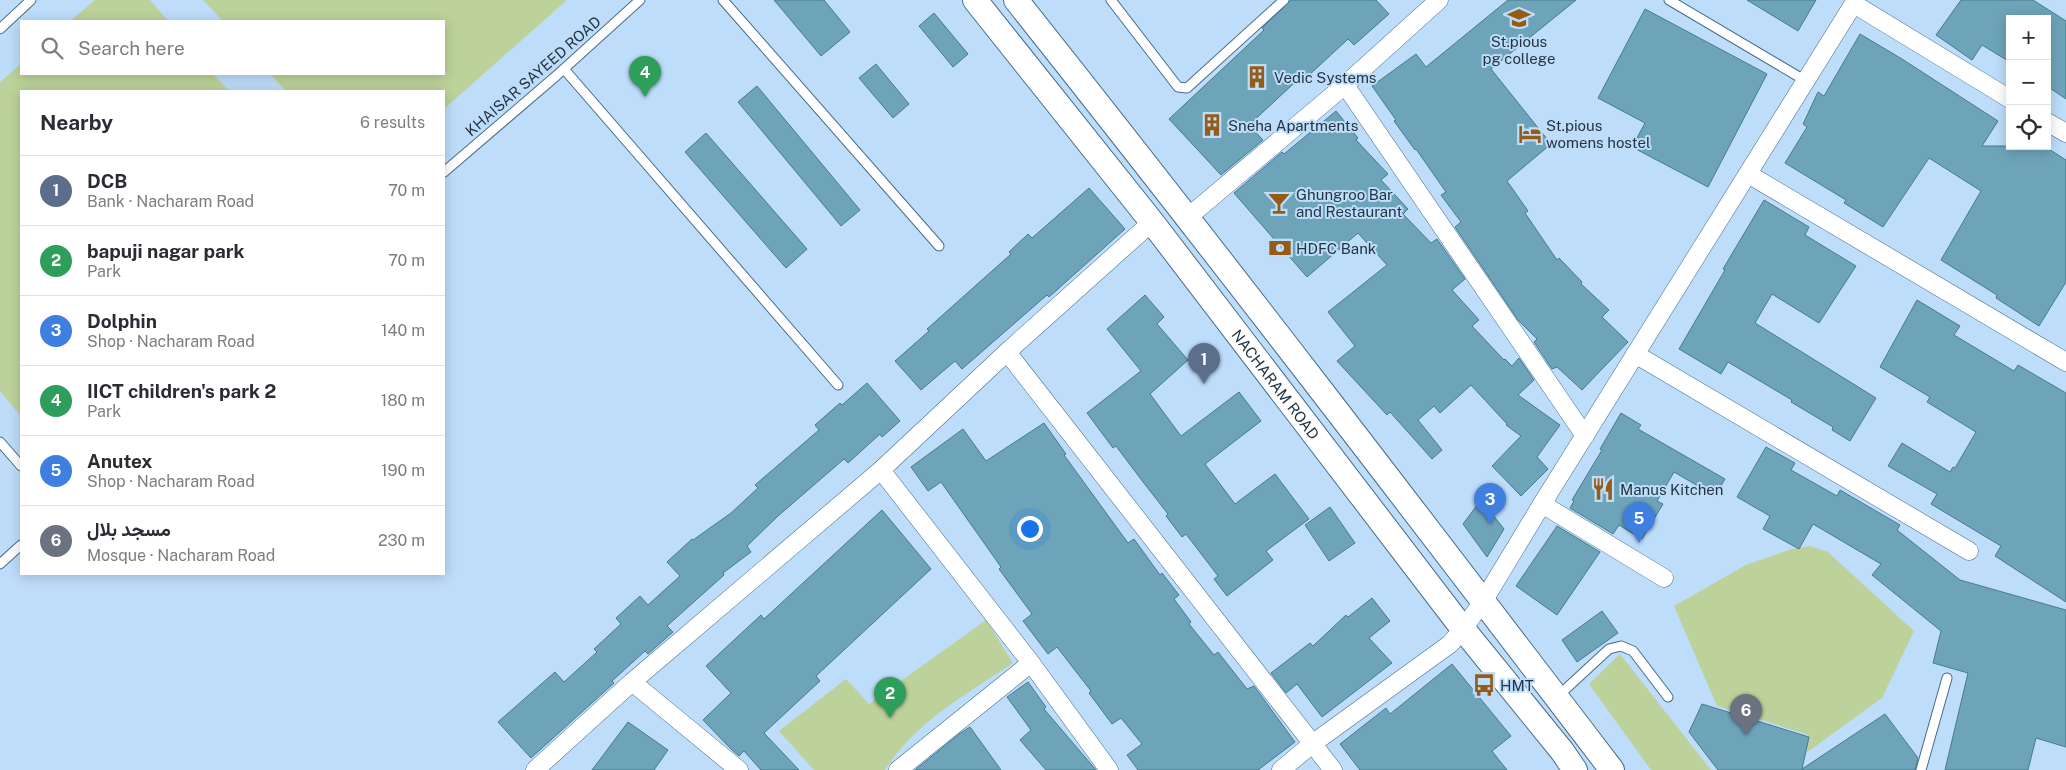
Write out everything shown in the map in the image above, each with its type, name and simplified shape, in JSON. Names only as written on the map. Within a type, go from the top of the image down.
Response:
[{"type":"main road","name":"NACHARAM ROAD","points":[[975,0],[1152,222],[1464,630],[1562,750],[1575,770]]},
{"type":"main road","name":"NACHARAM ROAD","points":[[1016,0],[1175,199],[1484,600],[1612,770]]},
{"type":"street","points":[[1188,218],[1345,85],[1439,0]]},
{"type":"street","points":[[1281,770],[1312,744],[1450,644],[1464,630],[1855,2],[2006,96]]},
{"type":"street","points":[[1345,85],[1584,436]]},
{"type":"street","points":[[2051,124],[2066,133]]},
{"type":"street","points":[[1748,174],[2066,362]]},
{"type":"street","points":[[535,770],[632,682],[881,470],[1152,222]]},
{"type":"street","points":[[1008,352],[1332,770]]},
{"type":"street","points":[[1635,354],[1969,552]]},
{"type":"street","points":[[881,470],[1031,663],[1109,770]]},
{"type":"street","points":[[1542,504],[1664,578]]},
{"type":"street","points":[[898,770],[1031,663]]},
{"type":"street","points":[[632,682],[739,770]]},
{"type":"lane","points":[[0,29],[31,0]]},
{"type":"lane","name":"KHAISAR SAYEED ROAD","points":[[445,171],[564,69],[640,0]]},
{"type":"lane","points":[[723,0],[939,246]]},
{"type":"lane","points":[[1111,0],[1178,87],[1187,88],[1284,0]]},
{"type":"lane","points":[[1669,0],[1806,81]]},
{"type":"lane","points":[[564,69],[838,385]]},
{"type":"lane","points":[[0,442],[20,465]]},
{"type":"lane","points":[[0,564],[20,546]]},
{"type":"lane","points":[[1557,697],[1609,649],[1621,646],[1633,651],[1668,697]]},
{"type":"lane","points":[[1921,770],[1948,678]]},
{"type":"green space","points":[[95,0],[150,0],[167,20],[71,20]]},
{"type":"green space","points":[[203,0],[567,0],[445,108],[445,90],[285,90],[271,75],[445,75],[445,20],[222,20]]},
{"type":"green space","points":[[20,65],[20,75],[214,75],[228,90],[20,90],[20,415],[0,391],[0,82]]},
{"type":"green space","points":[[1810,546],[1828,552],[1914,631],[1882,698],[1806,753],[1809,735],[1717,706],[1674,606],[1746,565],[1792,549]]},
{"type":"green space","points":[[986,620],[1013,663],[960,698],[927,723],[911,737],[885,770],[814,770],[779,731],[846,679],[869,704]]},
{"type":"green space","points":[[1620,654],[1711,770],[1651,770],[1589,684]]},
{"type":"building","points":[[774,0],[824,0],[850,32],[821,56]]},
{"type":"building","points":[[1291,0],[1376,0],[1389,14],[1354,45],[1348,39],[1307,77],[1304,74],[1249,125],[1263,140],[1221,175],[1169,119],[1264,30],[1262,28]]},
{"type":"building","points":[[1508,0],[1576,0],[1491,69],[1551,144],[1507,181],[1528,211],[1525,213],[1557,260],[1559,258],[1582,282],[1581,284],[1609,310],[1602,317],[1628,342],[1582,390],[1557,367],[1552,369],[1534,342],[1537,339],[1518,320],[1455,227],[1461,222],[1441,195],[1446,192],[1394,121],[1396,120],[1372,86],[1416,54],[1426,67]]},
{"type":"building","points":[[1747,0],[1816,0],[1798,31]]},
{"type":"building","points":[[1961,0],[2033,0],[2066,21],[2066,99],[2051,89],[2051,15],[2006,15],[2006,60],[1982,45],[1972,60],[1936,35]]},
{"type":"building","points":[[1645,9],[1767,74],[1708,187],[1632,147],[1645,123],[1598,98]]},
{"type":"building","points":[[934,13],[968,54],[953,67],[919,26]]},
{"type":"building","points":[[1860,34],[1998,121],[1982,146],[2006,146],[2006,150],[2050,150],[2066,160],[2066,282],[2039,326],[1996,298],[1997,295],[1941,260],[1981,191],[1929,158],[1883,227],[1844,203],[1846,200],[1785,163],[1807,127],[1803,124],[1818,92],[1824,96]]},
{"type":"building","points":[[876,64],[909,104],[893,118],[859,78]]},
{"type":"building","points":[[757,86],[860,210],[841,226],[738,102]]},
{"type":"building","points":[[1336,111],[1358,138],[1356,140],[1388,174],[1381,180],[1408,209],[1403,214],[1431,243],[1437,239],[1465,279],[1452,290],[1479,320],[1472,326],[1512,366],[1519,358],[1534,380],[1518,395],[1560,425],[1537,457],[1548,469],[1521,496],[1492,466],[1521,436],[1506,425],[1471,385],[1440,413],[1434,406],[1418,420],[1442,450],[1432,459],[1390,412],[1387,415],[1337,361],[1355,346],[1328,312],[1387,265],[1358,233],[1307,277],[1234,193],[1282,152],[1284,154]]},
{"type":"building","points":[[706,133],[807,249],[786,268],[685,152]]},
{"type":"building","points":[[1089,188],[1125,229],[1049,297],[1047,295],[962,369],[955,361],[921,390],[895,361],[929,331],[927,329],[1011,254],[1009,252],[1028,234],[1032,238]]},
{"type":"building","points":[[1764,200],[1809,227],[1805,235],[1856,266],[1819,323],[1772,294],[1755,323],[1876,398],[1850,441],[1832,430],[1833,427],[1791,402],[1792,400],[1728,362],[1721,374],[1679,349]]},
{"type":"building","points":[[1145,295],[1164,317],[1157,324],[1188,360],[1150,394],[1181,436],[1239,392],[1261,421],[1205,464],[1235,504],[1275,474],[1309,519],[1266,551],[1273,560],[1227,596],[1214,579],[1218,576],[1186,534],[1182,537],[1166,516],[1168,514],[1116,446],[1113,448],[1087,413],[1141,371],[1107,329]]},
{"type":"building","points":[[1917,300],[1960,326],[1954,335],[2014,371],[2018,365],[2066,393],[2066,602],[1995,556],[2001,546],[1931,504],[1937,494],[1888,466],[1902,443],[1950,472],[1953,467],[1955,468],[1976,432],[1927,402],[1930,397],[1880,367]]},
{"type":"building","points":[[867,383],[900,421],[882,437],[880,434],[848,463],[844,459],[778,516],[747,546],[751,552],[723,573],[724,575],[667,626],[673,632],[648,654],[645,651],[612,681],[614,683],[531,758],[498,722],[555,672],[564,682],[597,652],[594,649],[621,624],[616,618],[640,596],[648,605],[680,576],[667,562],[692,539],[731,513],[758,488],[755,485],[819,430],[815,425]]},
{"type":"building","points":[[1621,413],[1641,425],[1638,429],[1725,479],[1715,496],[1674,472],[1657,501],[1663,504],[1642,539],[1619,525],[1613,534],[1570,508],[1574,501],[1572,500],[1602,450],[1600,449]]},
{"type":"building","points":[[1044,423],[1066,454],[1064,455],[1128,543],[1134,539],[1160,575],[1162,573],[1179,595],[1174,599],[1191,622],[1189,624],[1214,655],[1218,652],[1247,689],[1254,686],[1295,742],[1258,770],[1138,770],[1127,755],[1142,744],[1121,718],[1112,724],[1089,693],[1091,691],[1057,647],[1048,654],[1023,621],[1032,614],[999,569],[1001,567],[941,482],[928,491],[911,467],[963,429],[986,461]]},
{"type":"building","points":[[1766,447],[1795,463],[1791,470],[1837,496],[1840,490],[1900,525],[1897,530],[1960,580],[2066,610],[2066,747],[2036,738],[2028,770],[1945,770],[1968,673],[1933,663],[1941,631],[1872,575],[1881,564],[1813,524],[1799,549],[1763,529],[1770,516],[1737,497]]},
{"type":"building","points":[[1481,500],[1504,529],[1487,557],[1463,524]]},
{"type":"building","points":[[1330,507],[1355,543],[1329,561],[1305,525]]},
{"type":"building","points":[[882,510],[931,569],[816,676],[820,681],[764,733],[799,770],[761,770],[744,751],[739,756],[732,750],[703,720],[731,693],[706,666],[761,615],[764,619]]},
{"type":"building","points":[[1557,526],[1600,552],[1557,615],[1516,586]]},
{"type":"building","points":[[1372,598],[1390,621],[1369,638],[1392,663],[1322,717],[1297,684],[1286,693],[1271,673],[1310,643],[1313,646],[1346,615],[1348,617]]},
{"type":"building","points":[[1602,611],[1618,633],[1577,662],[1562,640]]},
{"type":"building","points":[[1452,664],[1511,736],[1492,751],[1507,770],[1360,770],[1340,744],[1386,708],[1390,714]]},
{"type":"building","points":[[1028,682],[1046,707],[1044,709],[1096,770],[1046,770],[1020,740],[1031,730],[1007,697]]},
{"type":"building","points":[[1702,704],[1809,737],[1802,769],[1885,714],[1918,758],[1915,770],[1718,770],[1689,732]]},
{"type":"building","points":[[628,722],[668,750],[654,770],[592,770]]},
{"type":"building","points":[[970,727],[1001,770],[915,770],[959,734]]},
{"type":"place","name":"St.pious pg college","points":[[1519,18]]},
{"type":"place","name":"Vedic Systems","points":[[1257,77]]},
{"type":"place","name":"IICT children's park 2","points":[[645,97]]},
{"type":"place","name":"Sneha Apartments","points":[[1212,125]]},
{"type":"place","name":"St.pious womens hostel","points":[[1530,134]]},
{"type":"place","name":"Ghungroo Bar and Restaurant","points":[[1279,203]]},
{"type":"place","name":"HDFC Bank","points":[[1280,248]]},
{"type":"place","name":"DCB","points":[[1204,384]]},
{"type":"place","name":"Manus Kitchen","points":[[1603,489]]},
{"type":"place","name":"Dolphin","points":[[1490,524]]},
{"type":"place","name":"Anutex","points":[[1639,543]]},
{"type":"place","name":"HMT","points":[[1484,685]]},
{"type":"place","name":"bapuji nagar park","points":[[890,718]]},
{"type":"place","name":"مسجد بلال","points":[[1746,735]]}]
